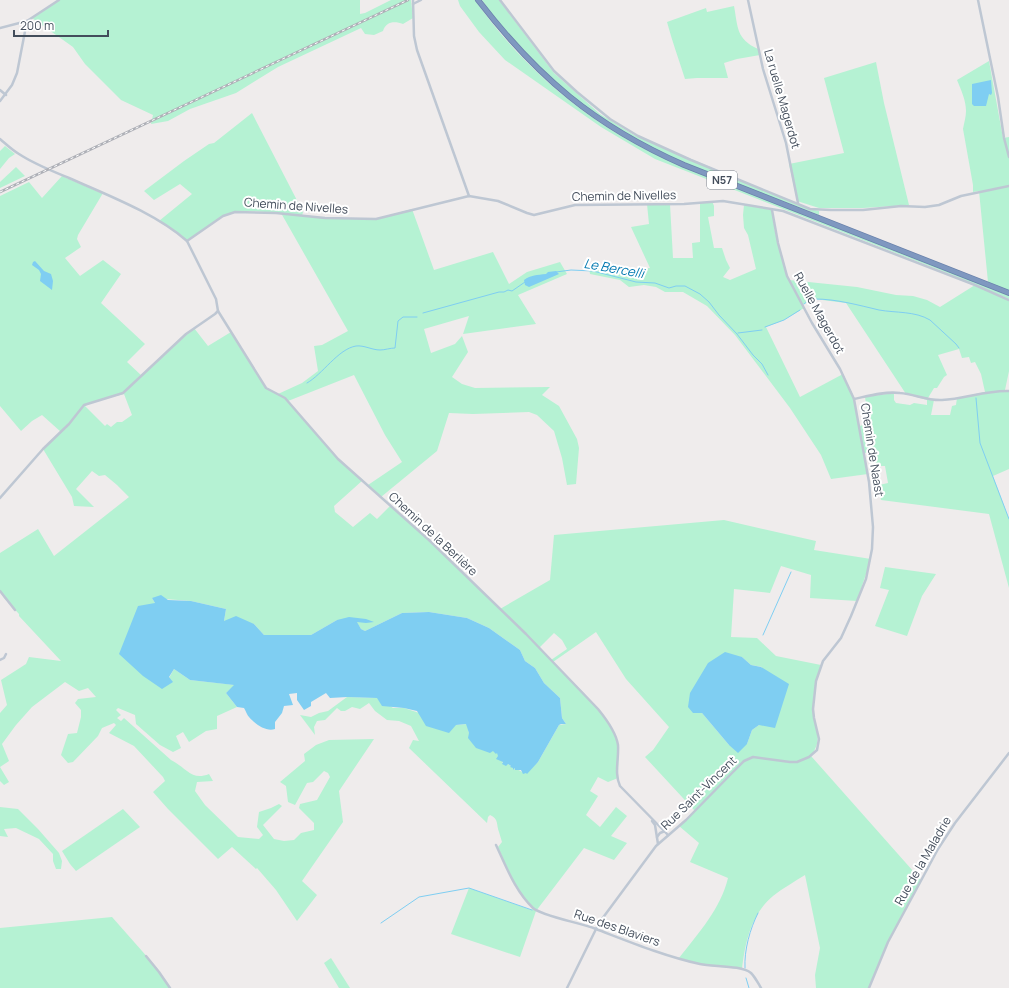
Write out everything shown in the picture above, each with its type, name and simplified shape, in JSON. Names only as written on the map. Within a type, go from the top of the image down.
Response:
[{"type":"highway","name":"N57","points":[[478,0],[505,34],[547,78],[586,110],[614,129],[644,146],[684,165],[1009,293]]},
{"type":"street","points":[[0,28],[27,21],[59,0]]},
{"type":"street","points":[[413,0],[414,36],[417,50],[469,196]]},
{"type":"street","points":[[413,4],[421,0]]},
{"type":"street","points":[[500,0],[554,71],[610,119],[638,136],[691,160],[815,210],[863,210],[901,206],[925,207],[939,205],[961,196],[1009,186]]},
{"type":"street","name":"La ruelle Magerdot","points":[[748,0],[763,69],[786,143],[798,203]]},
{"type":"street","points":[[978,0],[998,97],[1004,138],[1009,157]]},
{"type":"street","points":[[0,101],[6,95],[17,72],[27,21]]},
{"type":"street","points":[[0,90],[6,95]]},
{"type":"street","points":[[0,139],[22,156],[103,193],[154,219],[187,241]]},
{"type":"street","name":"Chemin de Nivelles","points":[[187,241],[223,216],[235,212],[276,213],[325,218],[376,218],[469,196],[498,201],[534,215],[575,205],[684,204],[717,201],[783,211],[975,285],[1009,300]]},
{"type":"street","name":"Ruelle Magerdot","points":[[772,210],[778,243],[787,276],[812,323],[840,369],[854,399]]},
{"type":"street","name":"Chemin de la Berlière","points":[[187,241],[216,299],[218,311],[266,388],[285,398],[338,459],[429,540],[522,630],[598,709],[609,724],[616,739],[618,749],[618,778],[620,786],[668,835]]},
{"type":"street","points":[[0,498],[43,449],[69,424],[84,405],[123,393],[186,334],[218,311]]},
{"type":"street","name":"Chemin de Naast","points":[[830,651],[842,635],[860,594],[869,569],[872,549],[873,527],[869,482],[854,399],[897,392],[934,400],[944,400],[985,392],[1009,391]]},
{"type":"street","points":[[0,590],[15,610]]},
{"type":"street","name":"Rue Saint-Vincent","points":[[567,988],[598,923],[658,844],[686,820],[744,761],[753,757],[797,762],[804,760],[814,753],[818,747],[819,739],[813,714],[815,686],[821,665],[830,651]]},
{"type":"street","points":[[0,660],[4,658],[6,654]]},
{"type":"street","name":"Rue de la Maladrie","points":[[869,988],[888,942],[938,850],[959,818],[1009,753]]},
{"type":"street","points":[[652,818],[655,825],[658,844]]},
{"type":"street","points":[[657,838],[660,833],[665,831]]},
{"type":"street","name":"Rue des Blaviers","points":[[496,844],[516,887],[533,908],[540,912],[596,929],[639,946],[702,965],[744,970],[750,973],[761,988]]},
{"type":"street","points":[[146,956],[170,988]]},
{"type":"green space","points":[[60,0],[360,0],[360,14],[391,0],[411,0],[413,18],[403,24],[394,22],[386,25],[383,31],[374,35],[365,34],[361,28],[278,67],[236,93],[190,109],[168,121],[151,124],[153,115],[121,100],[85,64],[73,47],[32,18]]},
{"type":"green space","points":[[458,0],[475,0],[512,47],[533,69],[555,89],[579,107],[628,140],[655,154],[720,182],[983,285],[1009,296],[1009,299],[960,278],[655,159],[601,127],[505,60],[479,32],[460,6]]},
{"type":"green space","points":[[482,0],[499,0],[554,73],[600,114],[634,135],[810,209],[819,211],[819,215],[696,168],[657,150],[620,130],[570,94],[539,66],[507,33]]},
{"type":"green space","points":[[734,6],[739,32],[746,41],[758,49],[760,55],[724,63],[728,78],[685,79],[667,22],[706,8],[707,12]]},
{"type":"green space","points":[[989,61],[1003,138],[1009,137],[1009,291],[988,282],[979,191],[973,192],[963,129],[966,116],[966,107],[957,80]]},
{"type":"green space","points":[[876,62],[884,103],[909,205],[863,208],[819,208],[797,201],[789,164],[844,153],[824,78]]},
{"type":"green space","points":[[252,113],[303,212],[302,216],[325,218],[379,218],[412,209],[434,270],[493,252],[509,284],[527,272],[560,262],[567,274],[518,295],[536,324],[463,334],[469,316],[424,329],[431,353],[455,344],[462,336],[468,352],[452,377],[462,384],[475,388],[550,387],[542,395],[559,406],[577,439],[579,448],[576,484],[567,485],[562,458],[554,431],[537,415],[529,412],[473,414],[449,413],[437,451],[381,497],[368,485],[402,462],[385,435],[354,375],[288,401],[338,459],[363,480],[334,506],[335,512],[353,527],[370,513],[377,519],[390,506],[429,540],[500,609],[550,580],[554,535],[724,520],[816,541],[814,550],[871,559],[857,601],[810,598],[811,575],[781,566],[770,593],[734,589],[731,637],[757,638],[776,656],[821,665],[816,681],[813,703],[813,715],[818,737],[815,749],[811,756],[921,880],[888,942],[869,988],[816,988],[815,975],[820,948],[805,875],[773,896],[759,911],[747,939],[742,969],[709,966],[679,958],[708,920],[720,900],[728,878],[690,862],[699,843],[679,826],[695,811],[645,757],[653,750],[669,727],[626,679],[596,632],[553,662],[591,701],[615,734],[618,744],[618,778],[608,782],[598,777],[590,791],[598,796],[586,815],[600,827],[616,807],[627,816],[611,836],[627,843],[614,860],[584,848],[536,911],[520,957],[451,934],[469,888],[531,910],[533,909],[516,887],[498,847],[502,842],[495,818],[490,815],[487,823],[409,748],[413,740],[419,741],[411,726],[399,721],[387,720],[375,711],[369,703],[360,709],[352,707],[345,711],[341,711],[337,708],[325,720],[317,721],[314,727],[315,735],[300,715],[311,717],[328,711],[347,697],[378,698],[393,708],[404,708],[456,725],[467,724],[469,733],[498,753],[503,762],[502,763],[508,764],[514,768],[513,770],[515,768],[526,773],[538,762],[559,725],[566,724],[562,718],[560,698],[544,683],[535,668],[525,661],[520,650],[489,628],[467,618],[429,612],[402,613],[365,631],[361,629],[356,621],[337,620],[311,635],[264,635],[254,624],[224,621],[226,609],[191,601],[152,598],[155,603],[169,678],[174,669],[190,680],[235,685],[226,693],[237,707],[217,716],[217,729],[206,731],[189,742],[183,732],[176,736],[181,748],[173,752],[160,745],[136,724],[135,715],[118,708],[116,710],[121,715],[117,718],[121,721],[124,718],[171,760],[189,773],[198,776],[209,774],[213,781],[197,782],[195,791],[205,805],[238,837],[259,839],[263,835],[257,827],[259,812],[279,804],[282,806],[263,825],[274,839],[284,841],[294,840],[301,833],[314,830],[314,823],[299,808],[300,804],[317,800],[330,777],[328,773],[324,771],[313,782],[307,783],[295,805],[288,802],[286,786],[280,782],[305,761],[304,754],[316,745],[329,740],[374,739],[339,791],[343,822],[302,881],[317,895],[297,921],[276,890],[257,868],[256,869],[232,847],[218,859],[168,809],[153,792],[165,781],[163,777],[134,746],[109,733],[116,725],[114,723],[102,728],[98,736],[73,762],[68,763],[61,755],[68,734],[77,733],[81,710],[75,703],[78,699],[96,697],[88,688],[79,691],[65,682],[32,707],[2,744],[9,761],[0,767],[0,713],[7,705],[1,680],[26,664],[29,657],[61,661],[19,616],[19,614],[4,598],[0,591],[0,553],[38,529],[54,556],[129,497],[105,475],[99,476],[92,471],[76,489],[94,507],[74,506],[72,497],[43,449],[61,432],[42,415],[32,421],[21,431],[0,406],[0,196],[29,182],[42,198],[62,176],[103,193],[78,235],[77,239],[81,247],[65,258],[80,276],[103,260],[121,274],[101,303],[145,344],[127,362],[142,376],[194,328],[208,346],[231,332],[266,388],[278,394],[302,383],[318,371],[314,346],[322,345],[348,331],[281,213],[249,211],[226,214],[187,241],[159,221],[192,194],[180,184],[154,200],[144,191],[184,161],[209,144],[214,143]],"holes":[[[124,394],[132,415],[122,422],[117,422],[111,427],[107,424],[105,426],[85,406],[92,402]],[[554,633],[562,640],[567,649],[551,660],[539,648]],[[742,657],[751,665],[762,667],[759,725],[752,730],[747,744],[729,745],[702,713]]]},
{"type":"green space","points":[[5,146],[15,154],[9,158],[0,169],[0,151]]},
{"type":"green space","points":[[16,167],[25,176],[0,188],[0,182]]},
{"type":"green space","points":[[712,201],[714,206],[714,216],[708,217],[714,248],[722,248],[730,268],[723,277],[730,280],[756,269],[748,235],[744,228],[744,205],[772,210],[775,232],[789,280],[857,287],[896,295],[913,296],[927,300],[940,307],[975,285],[1009,300],[1009,371],[1005,390],[1009,391],[1009,469],[993,476],[1009,519],[1009,588],[989,514],[881,500],[879,485],[888,483],[885,466],[877,466],[874,452],[864,453],[868,474],[831,479],[821,455],[790,408],[735,335],[707,306],[683,292],[665,292],[656,287],[644,285],[629,287],[620,280],[590,274],[589,267],[622,270],[650,268],[631,227],[649,224],[647,204],[670,204],[673,258],[693,258],[692,243],[700,242],[700,203]],"holes":[[[814,299],[846,303],[906,394],[927,400],[927,405],[896,403],[894,400],[894,393],[865,397],[869,424],[859,426],[853,395],[843,374],[800,397],[766,327],[784,320],[804,308],[802,305]],[[959,349],[962,358],[969,357],[971,363],[975,362],[981,374],[985,392],[957,398],[956,405],[952,406],[950,415],[931,415],[934,400],[928,398],[934,388],[937,388],[947,375],[938,355]]]},
{"type":"green space","points":[[885,567],[936,574],[922,596],[907,636],[875,626],[889,590],[880,588]]},
{"type":"green space","points":[[0,767],[9,782],[4,785],[0,781]]},
{"type":"green space","points":[[0,807],[18,809],[38,829],[59,853],[62,861],[61,869],[56,869],[53,861],[53,854],[39,839],[16,828],[4,829],[8,837],[0,836]]},
{"type":"green space","points":[[123,809],[140,827],[76,871],[62,851]]},
{"type":"green space","points":[[112,917],[157,968],[170,988],[0,988],[0,928]]},
{"type":"green space","points":[[331,958],[350,988],[339,988],[324,963]]},
{"type":"water","points":[[991,80],[992,93],[991,95],[989,94],[986,106],[974,106],[972,104],[972,84]]},
{"type":"water","points":[[35,261],[44,271],[51,274],[53,281],[52,290],[40,281],[41,274],[39,270],[32,265]]},
{"type":"water","points":[[556,271],[559,274],[529,287],[525,285],[524,280],[529,277]]},
{"type":"water","points":[[161,595],[168,600],[191,601],[226,609],[224,621],[236,616],[254,624],[264,635],[311,635],[337,620],[349,617],[366,619],[374,622],[357,622],[361,629],[365,631],[402,613],[429,612],[467,618],[489,628],[520,650],[525,661],[535,668],[544,683],[560,698],[562,718],[566,724],[559,725],[538,762],[527,774],[523,774],[521,770],[515,770],[515,768],[513,770],[513,768],[508,764],[506,766],[502,764],[503,762],[496,759],[498,756],[497,753],[496,754],[493,751],[490,753],[476,748],[468,738],[469,733],[466,724],[456,725],[449,733],[426,726],[417,711],[382,706],[377,698],[330,698],[326,693],[311,702],[311,706],[304,710],[297,700],[297,693],[289,694],[293,705],[284,706],[282,713],[275,722],[275,729],[272,730],[264,728],[251,720],[244,708],[237,707],[226,693],[234,685],[190,680],[174,669],[169,677],[173,682],[162,689],[143,676],[119,654],[138,606],[155,603],[152,598]]},
{"type":"water","points":[[725,652],[742,657],[751,665],[761,667],[789,684],[775,728],[759,725],[752,730],[747,744],[738,753],[729,745],[702,713],[693,713],[688,707],[690,693],[708,663]]},
{"type":"waterway","name":"Le Bercelli","points":[[556,272],[571,270],[593,271],[636,282],[655,283],[669,288],[685,286],[700,294],[709,302],[762,364],[768,375]]},
{"type":"waterway","name":"Le Bercelli","points":[[423,313],[499,292],[508,290],[512,291],[525,282]]},
{"type":"waterway","points":[[804,304],[809,300],[823,299],[879,310],[918,315],[930,320],[959,348]]},
{"type":"waterway","points":[[765,327],[784,320],[800,310]]},
{"type":"waterway","points":[[307,383],[349,348],[356,346],[380,350],[395,348],[398,321],[403,317],[417,317]]},
{"type":"waterway","points":[[738,333],[762,330]]},
{"type":"waterway","points":[[976,398],[980,443],[1009,519]]},
{"type":"waterway","points":[[763,635],[791,572]]},
{"type":"waterway","points":[[381,923],[419,897],[469,888],[532,910]]},
{"type":"waterway","points":[[745,968],[745,954],[748,940],[758,913]]},
{"type":"waterway","points":[[746,978],[749,988]]},
{"type":"railway","points":[[0,192],[408,0]]}]
